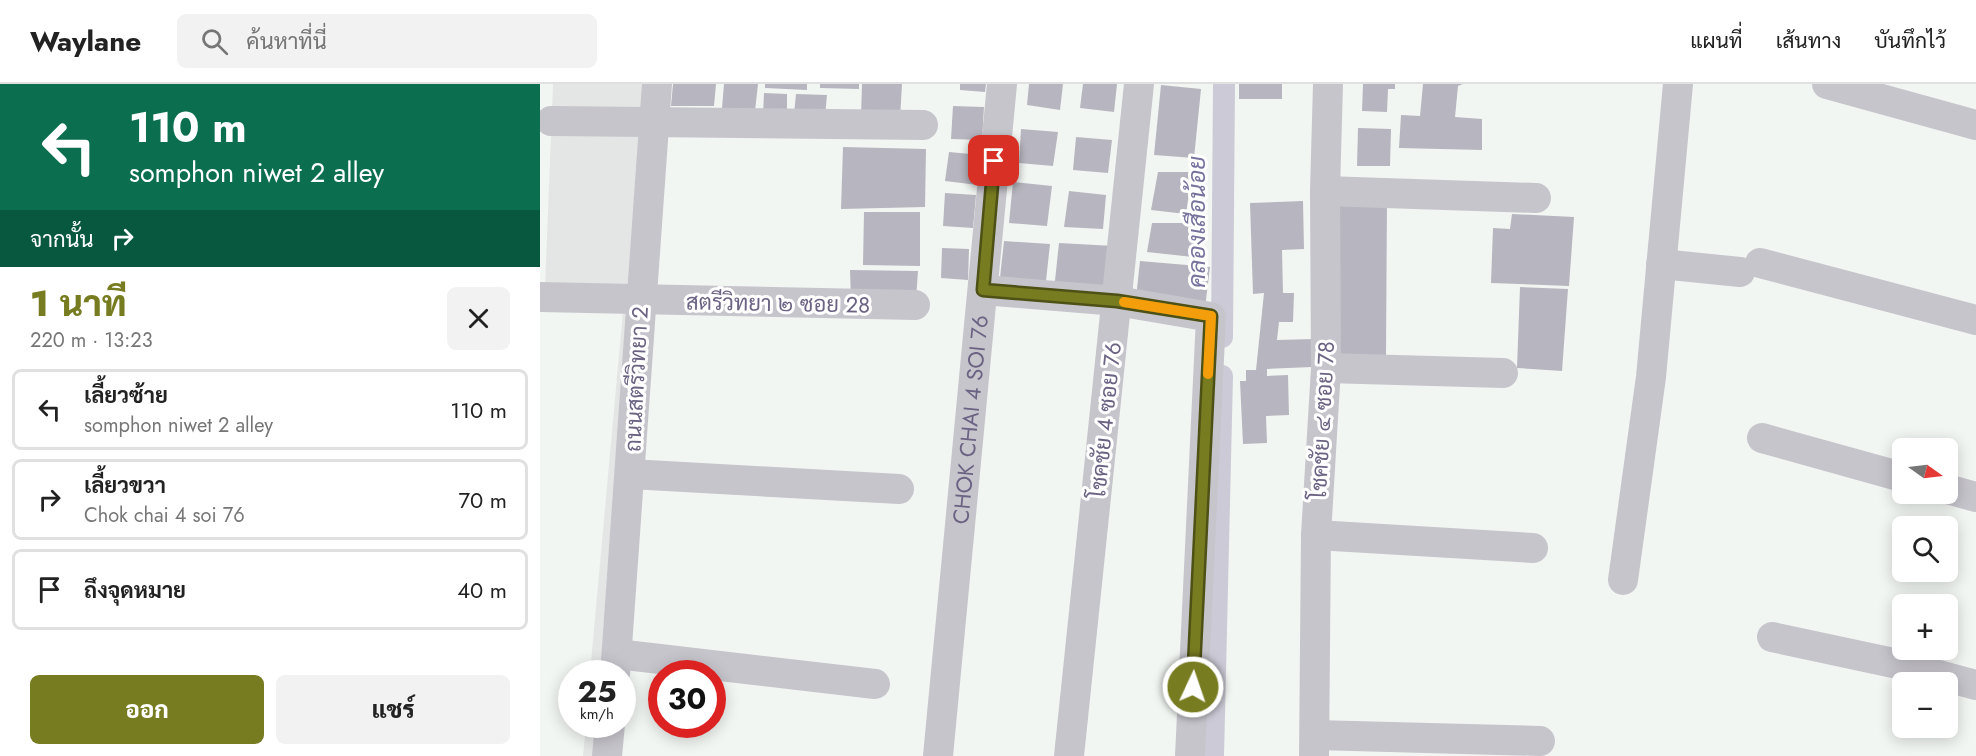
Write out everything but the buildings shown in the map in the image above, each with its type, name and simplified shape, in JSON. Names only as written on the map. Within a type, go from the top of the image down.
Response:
[{"type":"street","name":"ถนนสตรีวิทยา 2","points":[[616,660],[657,84]]},
{"type":"street","name":"CHOK CHAI 4 SOI 76","points":[[938,756],[1002,84]]},
{"type":"street","name":"โชคชัย 4 ซอย 76","points":[[1069,756],[1139,84]]},
{"type":"street","name":"โชคชัย ๔ ซอย 78","points":[[1315,746],[1316,535],[1326,368],[1325,191],[1328,84]]},
{"type":"street","points":[[1623,580],[1651,377],[1678,84]]},
{"type":"street","points":[[1827,84],[1976,124]]},
{"type":"street","points":[[551,122],[923,125]]},
{"type":"street","points":[[1325,191],[1536,198]]},
{"type":"street","points":[[1661,264],[1750,267],[1976,320]]},
{"type":"street","points":[[983,290],[1117,301],[1211,316],[1190,756]]},
{"type":"street","name":"สตรีวิทยา ๒ ซอย 28","points":[[540,297],[915,305]]},
{"type":"street","points":[[1326,368],[1503,373]]},
{"type":"street","points":[[1762,438],[1892,474]]},
{"type":"street","points":[[630,474],[899,489]]},
{"type":"street","points":[[1958,492],[1976,498]]},
{"type":"street","points":[[1316,535],[1533,548]]},
{"type":"street","points":[[1772,637],[1898,664],[1976,685]]},
{"type":"street","points":[[636,666],[875,684]]},
{"type":"street","points":[[607,756],[609,738]]},
{"type":"street","points":[[1315,746],[1540,741]]},
{"type":"shaded area","points":[[553,84],[644,84],[601,660],[591,660],[625,289],[545,287]]},
{"type":"shaded area","points":[[585,738],[595,738],[593,756],[583,756]]},
{"type":"waterway","name":"คลองเสือน้อย","points":[[1222,337],[1224,84]]},
{"type":"waterway","name":"คลองเสือน้อย","points":[[1213,756],[1222,376]]},
{"type":"slow traffic","points":[[1124,302],[1211,316],[1208,374]]},
{"type":"route","points":[[994,161],[983,290],[1117,301],[1211,316],[1193,687]]}]
